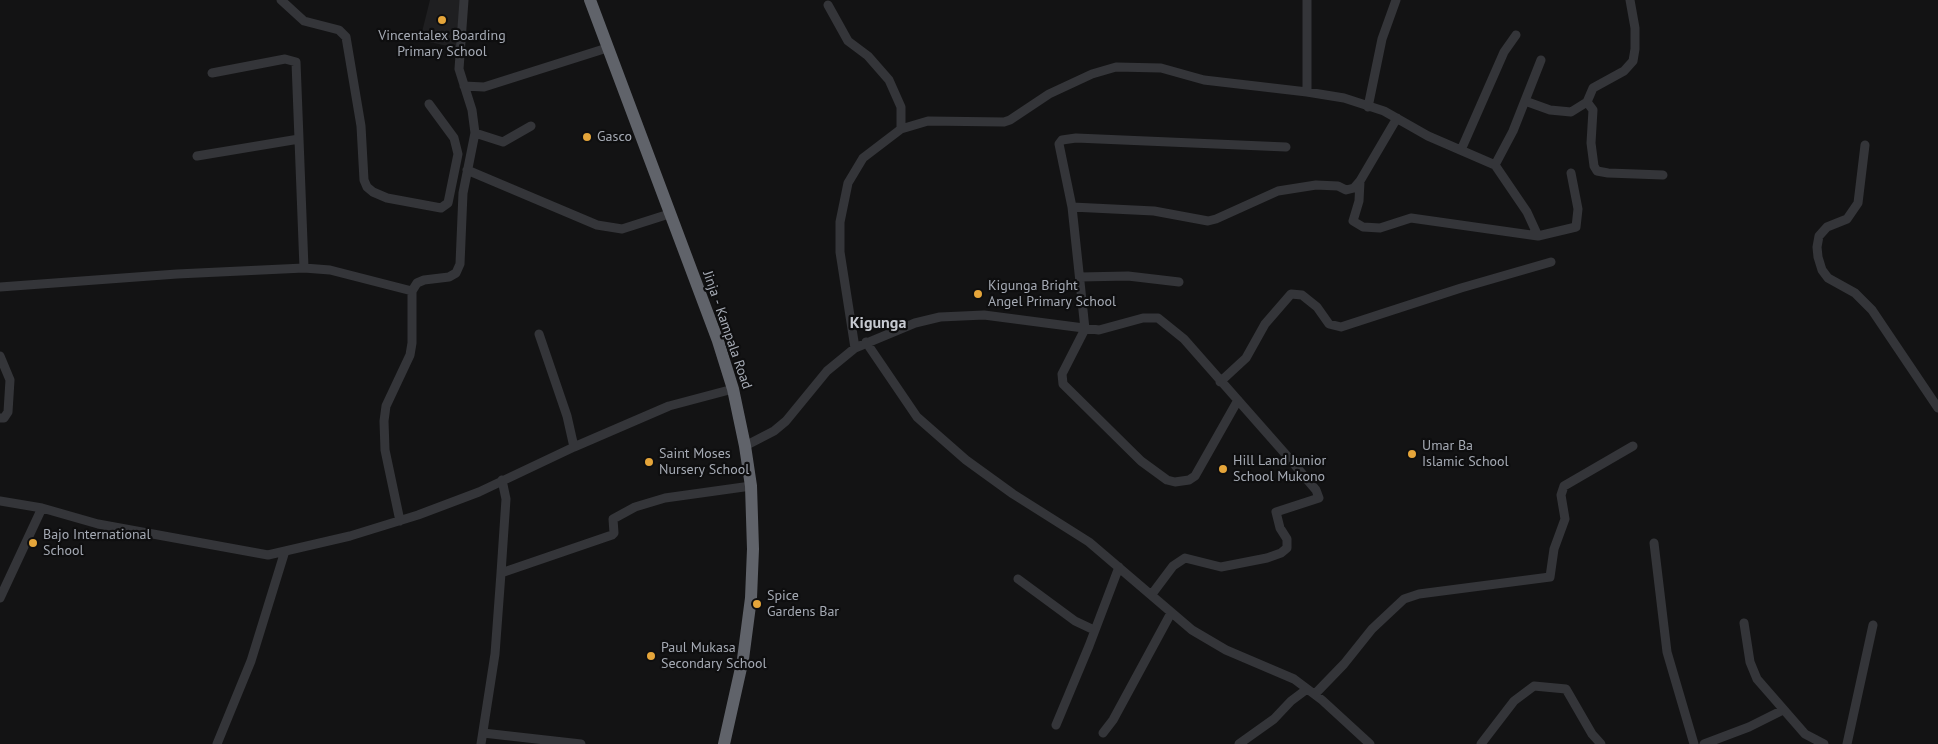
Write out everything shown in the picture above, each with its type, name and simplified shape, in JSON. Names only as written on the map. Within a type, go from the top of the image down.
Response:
[{"type":"highway","name":"Jinja - Kampala Road","points":[[590,0],[718,341],[732,388],[745,446],[751,486],[752,598],[743,659],[724,744]]},
{"type":"street","points":[[281,0],[304,21],[339,30],[346,37],[361,126],[364,180],[367,187],[387,198],[442,208],[448,203],[453,187],[458,154],[454,138],[428,104]]},
{"type":"street","points":[[400,521],[385,450],[384,421],[386,406],[410,355],[412,342],[412,291],[417,283],[424,280],[449,277],[456,273],[460,264],[463,193],[475,133],[472,110],[459,69],[464,0]]},
{"type":"street","points":[[1307,0],[1307,92]]},
{"type":"street","points":[[1368,107],[1382,39],[1396,0]]},
{"type":"street","points":[[1525,102],[1550,110],[1571,112],[1587,102],[1593,88],[1624,70],[1633,60],[1635,28],[1630,0]]},
{"type":"street","points":[[828,5],[848,41],[874,62],[889,80],[902,106],[901,129]]},
{"type":"street","points":[[1461,150],[1504,52],[1516,36]]},
{"type":"street","points":[[464,86],[484,87],[607,48]]},
{"type":"street","points":[[212,73],[285,58],[296,62],[304,268]]},
{"type":"street","points":[[1495,165],[1525,102],[1541,60]]},
{"type":"street","points":[[855,348],[840,252],[840,222],[848,183],[863,158],[901,129],[928,121],[1004,122],[1068,84],[1116,67],[1161,68],[1204,80],[1344,98],[1384,111],[1428,136],[1495,165],[1527,212],[1538,236]]},
{"type":"street","points":[[1587,102],[1592,110],[1591,143],[1594,166],[1598,170],[1608,173],[1663,175]]},
{"type":"street","points":[[1072,207],[1154,211],[1208,220],[1216,219],[1278,192],[1316,185],[1338,186],[1346,190],[1354,188],[1397,118]]},
{"type":"street","points":[[475,133],[503,142],[531,126]]},
{"type":"street","points":[[1238,400],[1195,476],[1182,482],[1168,480],[1140,461],[1063,384],[1062,374],[1085,329],[1072,207],[1059,144],[1062,140],[1086,138],[1286,147]]},
{"type":"street","points":[[197,156],[298,139]]},
{"type":"street","points":[[1865,145],[1858,202],[1847,219],[1827,227],[1819,236],[1818,257],[1822,270],[1828,278],[1855,293],[1872,310],[1938,408]]},
{"type":"street","points":[[467,170],[597,225],[622,229],[669,214]]},
{"type":"street","points":[[1360,181],[1359,201],[1353,221],[1364,227],[1380,228],[1411,218],[1538,236],[1576,227],[1578,209],[1570,173]]},
{"type":"street","points":[[1220,382],[1246,358],[1265,324],[1290,294],[1302,295],[1317,307],[1329,324],[1341,327],[1461,288],[1551,262]]},
{"type":"street","points":[[0,287],[158,275],[304,268],[330,270],[412,291]]},
{"type":"street","points":[[1080,277],[1128,276],[1179,282]]},
{"type":"street","points":[[745,446],[774,431],[786,421],[827,371],[855,348],[915,323],[961,315],[984,315],[1099,330],[1143,318],[1158,318],[1168,324],[1184,340],[1238,400],[1310,484],[1319,498],[1276,512],[1280,528],[1287,539],[1287,548],[1281,553],[1267,558],[1221,567],[1185,558],[1173,566],[1152,594]]},
{"type":"street","points":[[539,334],[567,416],[574,447]]},
{"type":"street","points":[[866,342],[926,427],[999,484],[1089,542],[1192,630],[1219,646],[1294,678],[1370,744]]},
{"type":"street","points":[[0,356],[10,380],[8,412],[4,418],[0,418]]},
{"type":"street","points":[[0,501],[42,508],[98,524],[258,554],[285,551],[350,536],[400,521],[479,492],[574,447],[669,406],[732,388]]},
{"type":"street","points":[[1239,744],[1274,719],[1291,701],[1311,692],[1344,664],[1372,629],[1404,599],[1419,594],[1542,580],[1550,577],[1554,548],[1565,519],[1561,495],[1564,486],[1632,446]]},
{"type":"street","points":[[481,744],[494,654],[501,573],[506,499],[502,480]]},
{"type":"street","points":[[501,573],[612,535],[614,532],[613,519],[635,507],[674,497],[751,486]]},
{"type":"street","points":[[0,598],[42,508]]},
{"type":"street","points":[[1654,543],[1666,652],[1694,744]]},
{"type":"street","points":[[218,744],[251,661],[285,551]]},
{"type":"street","points":[[1056,725],[1119,567]]},
{"type":"street","points":[[1018,579],[1075,621],[1094,630]]},
{"type":"street","points":[[1102,733],[1113,720],[1171,613]]},
{"type":"street","points":[[1744,623],[1753,671],[1765,690],[1805,734],[1824,744]]},
{"type":"street","points":[[1847,744],[1873,626]]},
{"type":"street","points":[[1481,744],[1514,701],[1534,686],[1566,689],[1592,734],[1601,744]]},
{"type":"street","points":[[1704,744],[1749,727],[1783,710]]},
{"type":"street","points":[[483,733],[548,742],[581,744]]},
{"type":"shaded area","name":"Vincentalex Boarding Primary School","points":[[430,0],[461,0],[457,48],[420,40]]},
{"type":"place","name":"Vincentalex Boarding Primary School","points":[[442,20]]},
{"type":"place","name":"Gasco","points":[[587,137]]},
{"type":"place","name":"Kigunga Bright Angel Primary School","points":[[978,294]]},
{"type":"place","name":"Umar Ba Islamic School","points":[[1412,454]]},
{"type":"place","name":"Saint Moses Nursery School","points":[[649,462]]},
{"type":"place","name":"Hill Land Junior School Mukono","points":[[1223,469]]},
{"type":"place","name":"Bajo International School","points":[[33,543]]},
{"type":"place","name":"Spice Gardens Bar","points":[[757,604]]},
{"type":"place","name":"Paul Mukasa Secondary School","points":[[651,656]]},
{"type":"district","name":"Kigunga","points":[[878,323]]}]
